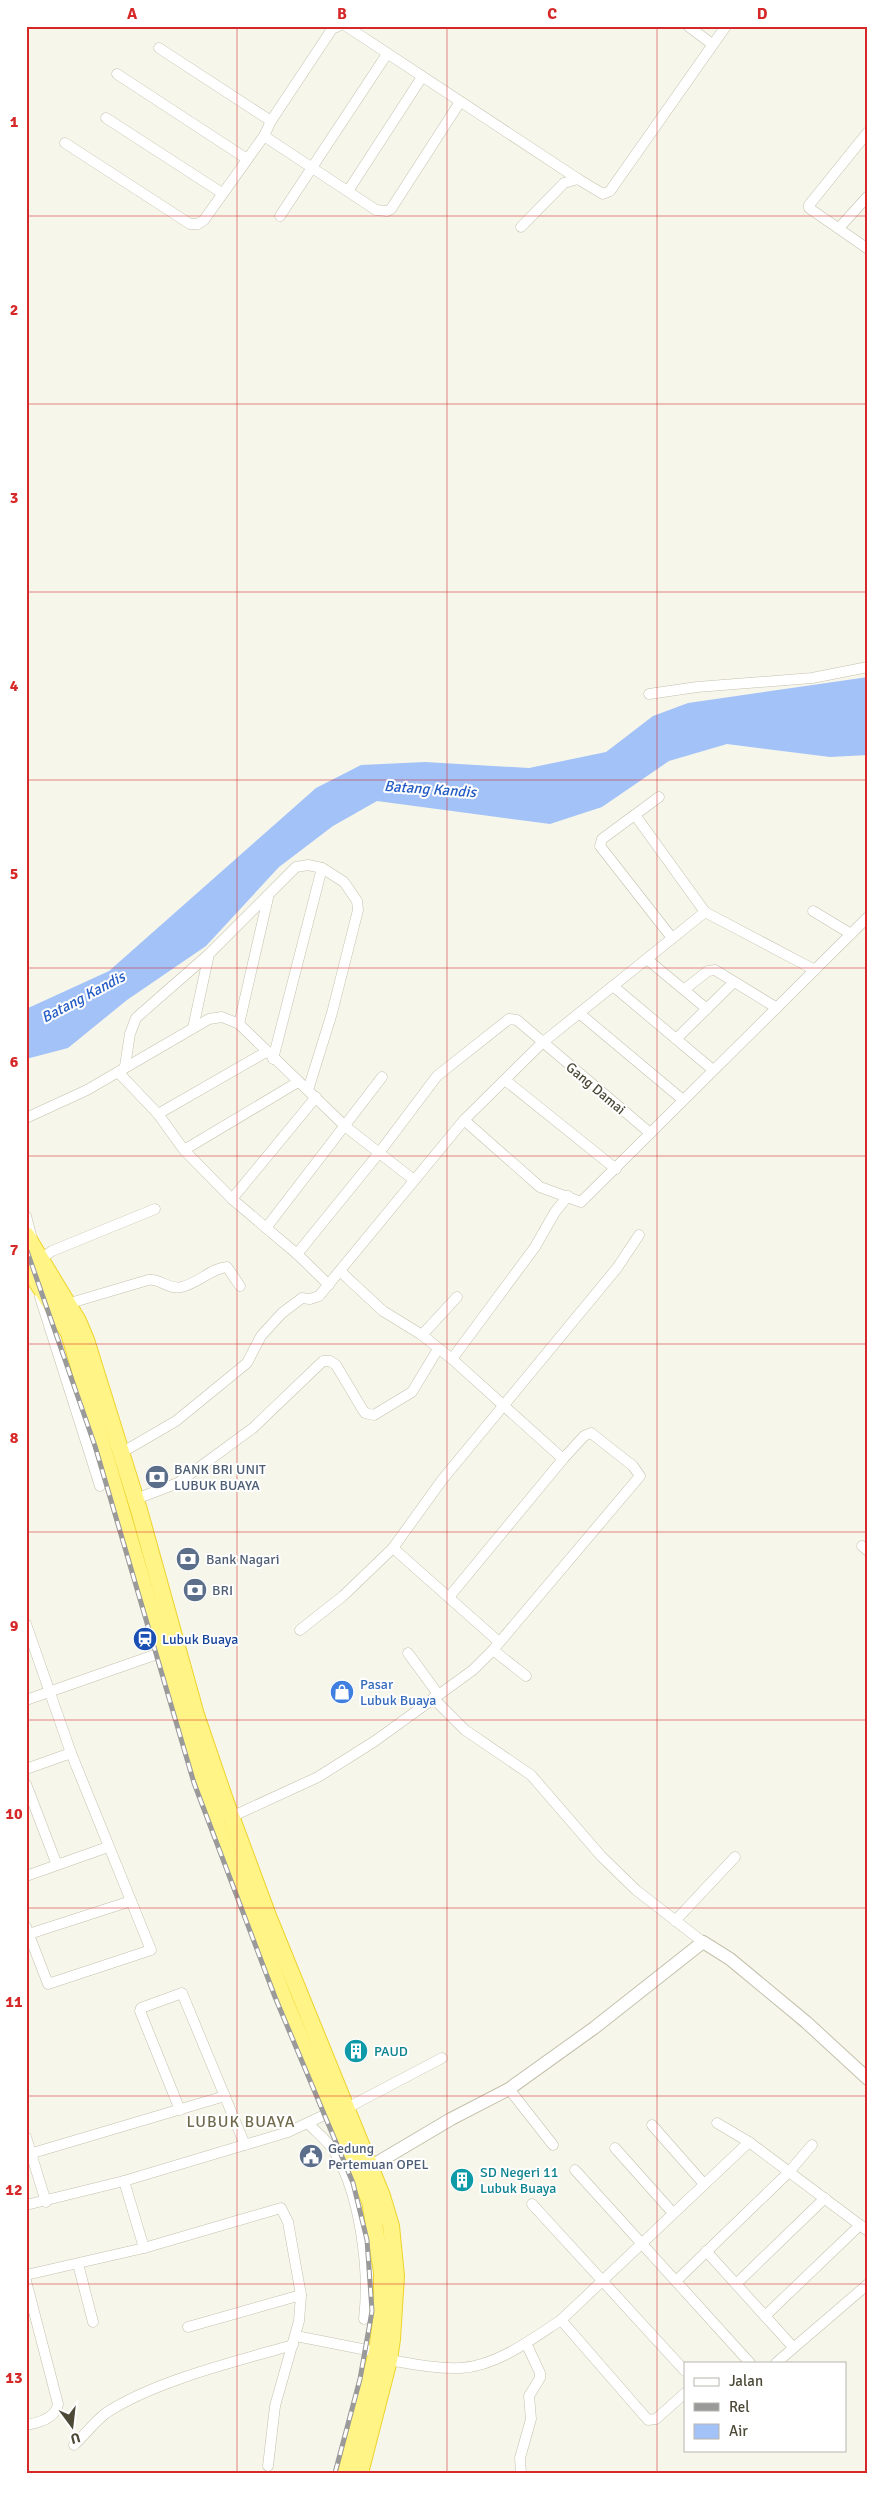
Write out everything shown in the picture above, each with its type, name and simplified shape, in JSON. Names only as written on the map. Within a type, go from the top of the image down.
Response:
[{"type":"highway","points":[[26,1235],[32,1266],[70,1333],[133,1508]]},
{"type":"highway","points":[[32,1266],[67,1304],[86,1340],[121,1453],[163,1652],[217,1824],[286,2004],[370,2167],[388,2213],[387,2251],[389,2283],[383,2356],[360,2473]]},
{"type":"highway","points":[[139,1539],[231,1817],[339,2110],[387,2251]]},
{"type":"highway","points":[[346,2473],[383,2356]]},
{"type":"street","points":[[65,144],[190,224],[198,224],[204,220],[264,136],[271,121],[332,29],[339,26]]},
{"type":"street","points":[[346,26],[422,78],[600,193],[610,191],[726,26]]},
{"type":"street","points":[[688,26],[712,44]]},
{"type":"street","points":[[159,48],[271,121]]},
{"type":"street","points":[[280,216],[387,54]]},
{"type":"street","points":[[117,74],[247,159]]},
{"type":"street","points":[[348,191],[422,78]]},
{"type":"street","points":[[264,136],[376,210],[382,212],[390,209],[460,102]]},
{"type":"street","points":[[106,118],[222,193]]},
{"type":"street","points":[[868,132],[808,205],[809,208],[868,249]]},
{"type":"street","points":[[521,227],[564,182],[578,179]]},
{"type":"street","points":[[840,228],[868,196]]},
{"type":"street","points":[[649,694],[678,689],[812,678],[868,667]]},
{"type":"street","points":[[659,797],[602,839],[600,846],[672,938]]},
{"type":"street","points":[[635,815],[705,912],[815,970]]},
{"type":"street","points":[[121,1069],[136,1018],[209,954],[268,898],[296,867],[308,865],[322,868],[344,882],[357,901],[358,910],[312,1094],[232,1199]]},
{"type":"street","points":[[158,1114],[270,1056],[322,868]]},
{"type":"street","points":[[239,1024],[268,898]]},
{"type":"street","points":[[813,911],[851,934]]},
{"type":"street","points":[[121,1453],[169,1426],[247,1363],[255,1343],[282,1313],[302,1298],[310,1299],[319,1296],[341,1272],[464,1120],[542,1043],[648,960],[705,912]]},
{"type":"street","points":[[464,1120],[540,1187],[581,1202],[868,917]]},
{"type":"street","points":[[193,1028],[209,954]]},
{"type":"street","points":[[648,960],[685,988],[707,1008]]},
{"type":"street","points":[[685,988],[710,970],[716,970],[733,983],[777,1008]]},
{"type":"street","points":[[676,1039],[733,983]]},
{"type":"street","points":[[613,986],[713,1070]]},
{"type":"street","points":[[580,1013],[683,1100]]},
{"type":"street","points":[[26,1118],[86,1090],[193,1028],[217,1017],[227,1018],[239,1024],[270,1056],[346,1127],[414,1180]]},
{"type":"street","name":"Gang Damai","points":[[297,1254],[379,1153],[436,1076],[508,1019],[517,1020],[650,1133]]},
{"type":"street","points":[[121,1069],[158,1114],[184,1150],[232,1199],[297,1254],[329,1285]]},
{"type":"street","points":[[266,1228],[346,1127],[382,1077]]},
{"type":"street","points":[[505,1080],[616,1169]]},
{"type":"street","points":[[184,1150],[298,1082]]},
{"type":"street","points":[[452,1359],[535,1247],[555,1212],[568,1196]]},
{"type":"street","points":[[32,1266],[52,1251],[155,1209]]},
{"type":"street","points":[[26,1216],[32,1266],[100,1486]]},
{"type":"street","points":[[300,1630],[343,1596],[393,1548],[442,1480],[575,1321],[617,1268],[639,1235]]},
{"type":"street","points":[[67,1304],[155,1279],[180,1288],[195,1283],[222,1267],[227,1267],[240,1286]]},
{"type":"street","points":[[341,1272],[383,1311],[422,1335],[452,1359],[503,1407],[563,1459]]},
{"type":"street","points":[[422,1335],[457,1297]]},
{"type":"street","points":[[133,1508],[178,1483],[253,1428],[323,1361],[330,1361],[336,1365],[365,1413],[374,1415],[412,1392],[438,1349]]},
{"type":"street","points":[[231,1817],[318,1777],[375,1741],[473,1670],[496,1646],[640,1476],[634,1466],[591,1433],[584,1436],[448,1597]]},
{"type":"street","points":[[393,1548],[448,1597],[526,1676]]},
{"type":"street","points":[[26,1624],[71,1753],[108,1847],[132,1901],[151,1950],[48,1984],[28,1930],[132,1901]]},
{"type":"street","points":[[26,1700],[163,1652]]},
{"type":"street","points":[[408,1653],[435,1696],[465,1730],[531,1775],[601,1856],[636,1890],[703,1942],[730,1958],[806,2022],[868,2079]]},
{"type":"street","points":[[26,1769],[71,1753]]},
{"type":"street","points":[[26,1784],[57,1865]]},
{"type":"street","points":[[26,1876],[108,1847]]},
{"type":"street","points":[[675,1921],[735,1857]]},
{"type":"street","points":[[370,2167],[452,2118],[509,2089],[594,2028],[703,1942]]},
{"type":"street","points":[[180,2110],[140,2014],[141,2008],[182,1994],[246,2145]]},
{"type":"street","points":[[26,2205],[46,2202],[124,2182],[288,2132],[339,2110],[442,2058]]},
{"type":"street","points":[[509,2089],[553,2146]]},
{"type":"street","points":[[29,2154],[225,2096]]},
{"type":"street","points":[[308,2123],[334,2152],[356,2210],[366,2270],[364,2319]]},
{"type":"street","points":[[717,2123],[749,2142],[864,2228],[765,2316]]},
{"type":"street","points":[[652,2124],[704,2184]]},
{"type":"street","points":[[26,2136],[29,2154],[46,2202]]},
{"type":"street","points":[[74,2445],[96,2421],[131,2400],[188,2377],[294,2340],[438,2368],[464,2368],[488,2361],[526,2343],[560,2320],[749,2142]]},
{"type":"street","points":[[676,2281],[789,2172],[812,2145]]},
{"type":"street","points":[[615,2148],[673,2213]]},
{"type":"street","points":[[575,2170],[749,2362]]},
{"type":"street","points":[[124,2182],[144,2248]]},
{"type":"street","points":[[736,2284],[825,2198]]},
{"type":"street","points":[[532,2204],[684,2370]]},
{"type":"street","points":[[26,2274],[144,2248],[280,2208],[288,2222],[301,2295],[294,2340],[275,2406],[268,2466]]},
{"type":"street","points":[[706,2251],[793,2347]]},
{"type":"street","points":[[78,2264],[93,2322]]},
{"type":"street","points":[[26,2280],[58,2409],[52,2415],[26,2425]]},
{"type":"street","points":[[778,2362],[793,2347],[868,2284]]},
{"type":"street","points":[[188,2327],[301,2295]]},
{"type":"street","points":[[560,2320],[648,2420],[656,2420],[684,2395]]},
{"type":"street","points":[[522,2473],[520,2458],[531,2418],[529,2396],[540,2378],[526,2343]]},
{"type":"water","name":"Batang Kandis","points":[[868,677],[868,755],[830,757],[727,744],[669,761],[602,807],[550,824],[377,801],[333,826],[279,867],[206,946],[127,1000],[68,1048],[26,1059],[26,1009],[109,971],[316,788],[361,765],[425,762],[529,768],[606,752],[653,716],[688,703]]},
{"type":"railway","points":[[26,1248],[95,1446],[194,1783],[275,1997],[353,2183],[367,2240],[372,2311],[360,2379],[335,2473]]},
{"type":"place","name":"BANK BRI UNIT LUBUK BUAYA","points":[[157,1477]]},
{"type":"place","name":"Bank Nagari","points":[[188,1559]]},
{"type":"place","name":"BRI","points":[[195,1590]]},
{"type":"place","name":"Lubuk Buaya","points":[[145,1639]]},
{"type":"place","name":"Pasar Lubuk Buaya","points":[[342,1692]]},
{"type":"place","name":"PAUD","points":[[356,2051]]},
{"type":"place","name":"Gedung Pertemuan OPEL","points":[[311,2156]]},
{"type":"place","name":"SD Negeri 11 Lubuk Buaya","points":[[462,2180]]},
{"type":"district","name":"LUBUK BUAYA","points":[[241,2121]]}]
